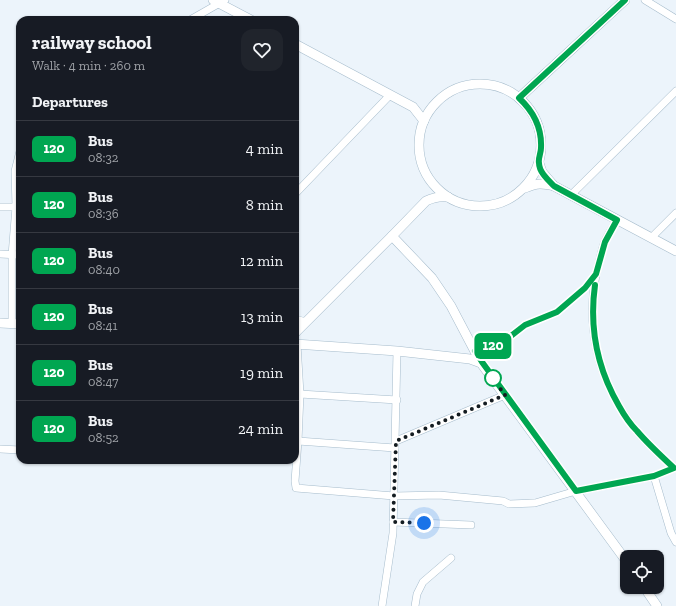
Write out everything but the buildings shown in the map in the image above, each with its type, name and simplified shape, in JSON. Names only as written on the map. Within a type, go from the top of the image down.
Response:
[{"type":"street","points":[[519,98],[625,0]]},
{"type":"street","points":[[645,0],[676,20]]},
{"type":"street","points":[[196,16],[219,1],[244,16]]},
{"type":"street","points":[[299,46],[413,107],[424,121]]},
{"type":"street","points":[[522,190],[532,177],[539,163],[541,147],[540,131],[537,124],[530,110],[519,98],[498,87],[482,84],[458,88],[438,101],[432,107],[424,121],[419,136],[419,151],[422,166],[430,180],[448,197],[470,206],[486,206],[509,199],[534,184],[554,186],[676,251]]},
{"type":"street","points":[[571,195],[676,91]]},
{"type":"street","points":[[299,190],[390,95]]},
{"type":"street","points":[[413,107],[432,107]]},
{"type":"street","points":[[539,163],[542,172],[554,186]]},
{"type":"street","points":[[16,167],[16,183]]},
{"type":"street","points":[[426,201],[430,192],[430,180]]},
{"type":"street","points":[[299,329],[426,201],[437,197],[448,197]]},
{"type":"street","points":[[0,207],[16,207]]},
{"type":"street","points":[[650,238],[676,213]]},
{"type":"street","points":[[296,464],[296,488],[394,496],[439,495],[503,501],[509,504],[535,502],[576,491],[654,476],[675,468],[636,431],[625,416],[612,393],[601,368],[595,339],[593,295],[596,274],[605,242],[617,220]]},
{"type":"street","points":[[0,323],[16,324],[12,255],[16,223]]},
{"type":"street","points":[[392,236],[432,278],[451,306],[482,362],[620,552]]},
{"type":"street","points":[[0,254],[16,255]]},
{"type":"street","points":[[299,321],[306,322]]},
{"type":"street","points":[[299,344],[397,351],[470,359],[482,362]]},
{"type":"street","points":[[382,606],[393,533],[397,351]]},
{"type":"street","points":[[299,382],[299,418]]},
{"type":"street","points":[[300,394],[397,400]]},
{"type":"street","points":[[299,441],[396,445],[505,395]]},
{"type":"street","points":[[0,449],[16,450]]},
{"type":"street","points":[[654,476],[671,533],[676,542]]},
{"type":"street","points":[[393,522],[471,525]]},
{"type":"street","points":[[415,606],[417,594],[423,582],[451,558]]},
{"type":"street","points":[[649,594],[657,606]]},
{"type":"lane","points":[[475,351],[502,343],[525,325],[557,312],[585,288],[596,274]]},
{"type":"bus line","name":"120","points":[[595,285],[593,295],[593,315],[595,339],[601,368],[612,393],[625,416],[636,431],[674,468],[654,476],[576,491],[475,351],[502,343],[525,325],[557,312],[585,288],[596,274],[605,242],[617,220],[554,186],[547,179],[542,172],[539,163],[541,147],[540,131],[534,116],[519,98],[625,0]]},
{"type":"route","points":[[424,523],[393,522],[396,441],[505,395],[489,373],[493,378]]}]
